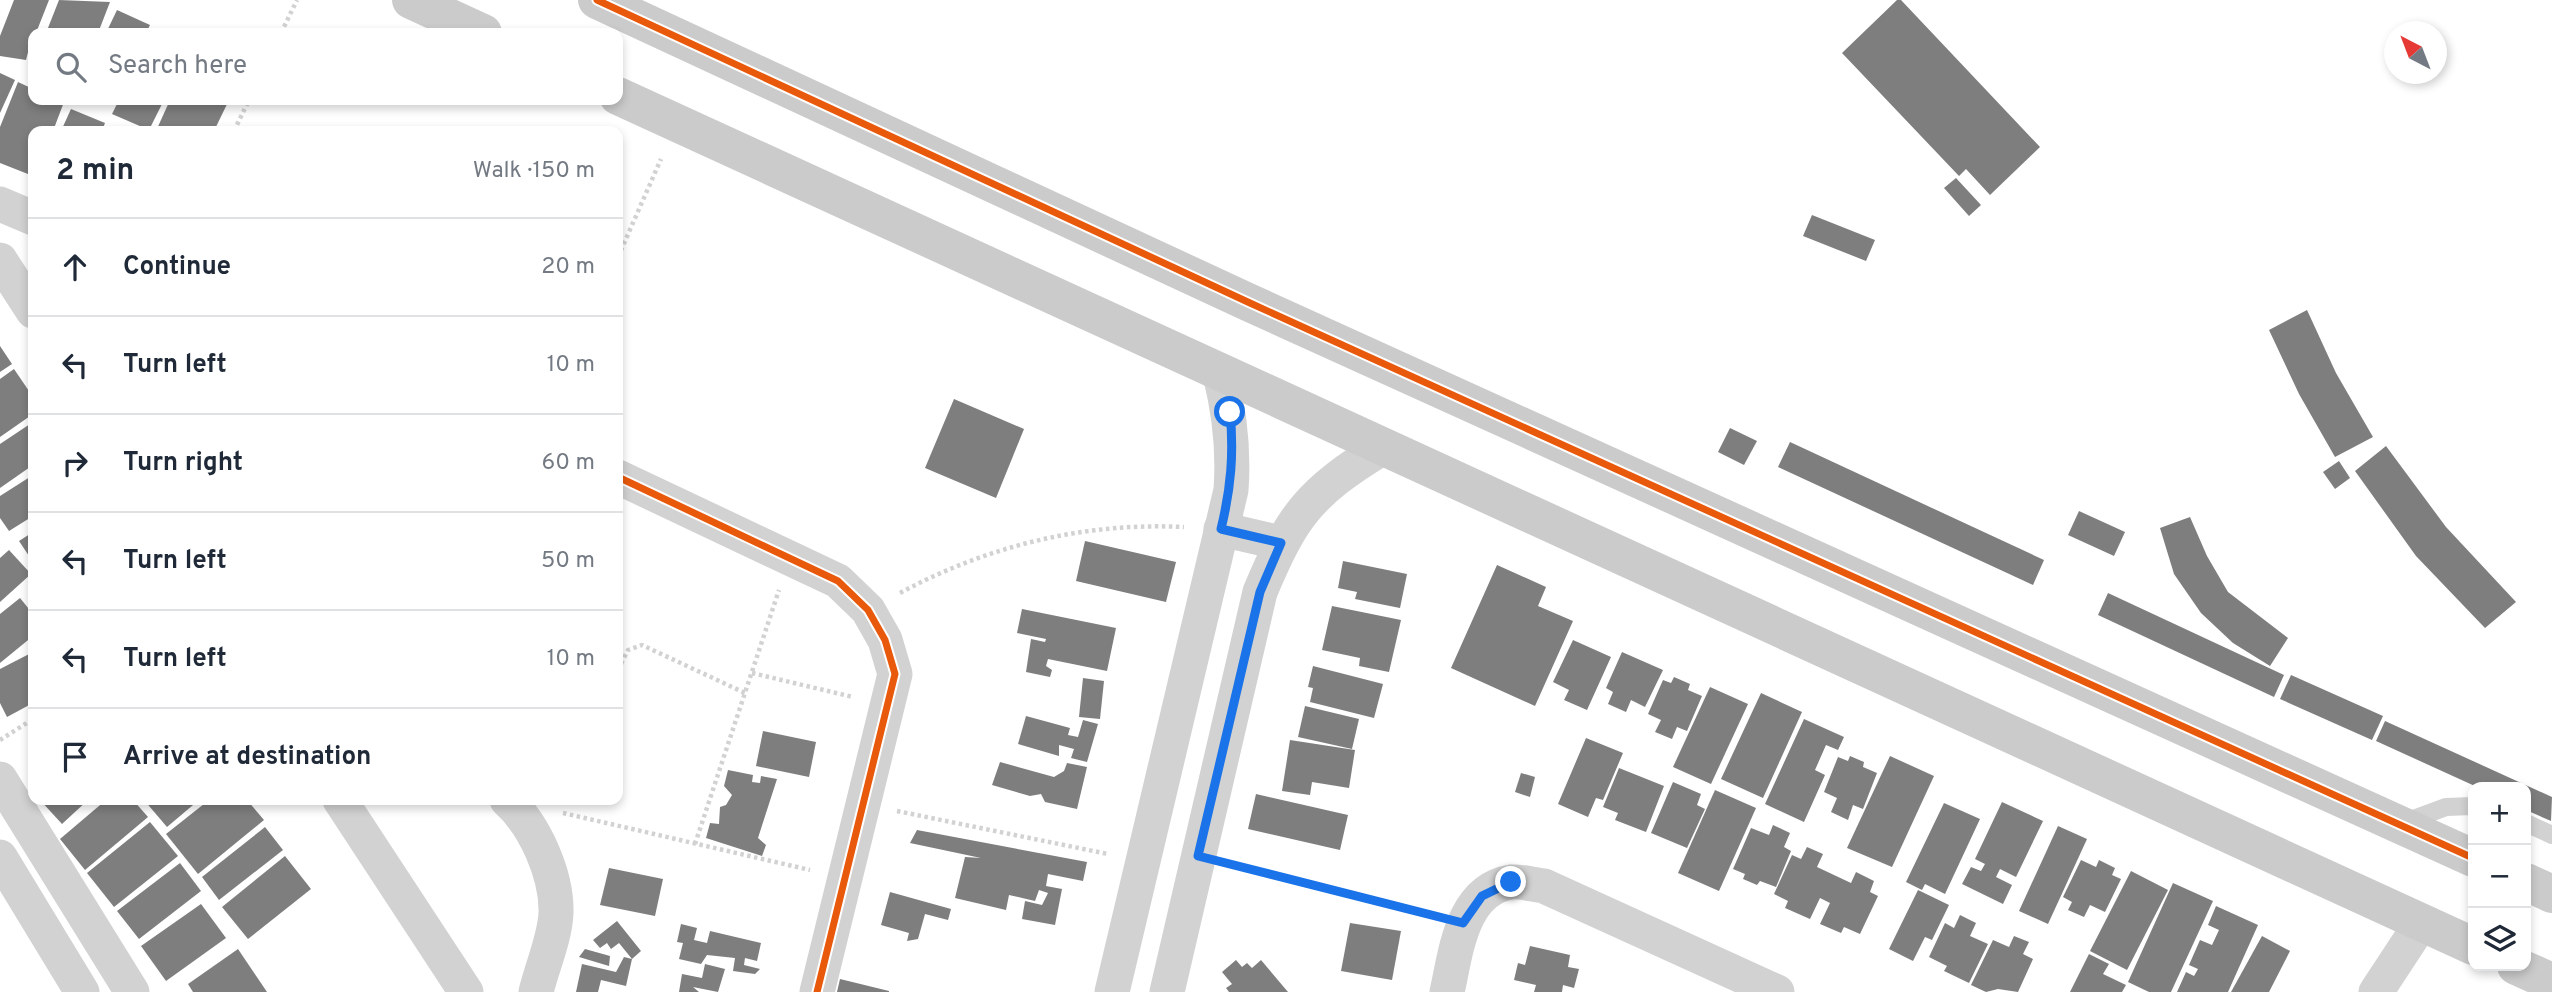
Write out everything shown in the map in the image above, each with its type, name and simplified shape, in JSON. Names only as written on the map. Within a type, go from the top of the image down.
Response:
[{"type":"street","points":[[411,0],[472,28]]},
{"type":"street","points":[[597,0],[1288,320],[2468,857]]},
{"type":"street","points":[[623,98],[2468,944]]},
{"type":"street","points":[[0,204],[28,216]]},
{"type":"street","points":[[0,260],[28,303]]},
{"type":"street","points":[[1112,992],[1231,490],[1234,450],[1230,412],[1220,374]]},
{"type":"street","points":[[1167,992],[1260,592],[1281,543],[1300,512],[1337,475],[1382,447]]},
{"type":"street","points":[[623,479],[838,581],[868,610],[885,640],[895,674],[817,992]]},
{"type":"street","points":[[1221,529],[1281,543]]},
{"type":"street","points":[[0,779],[132,992]]},
{"type":"street","points":[[343,805],[466,992]]},
{"type":"street","points":[[512,805],[534,835],[549,873],[556,913],[536,992]]},
{"type":"street","points":[[0,857],[82,992]]},
{"type":"street","points":[[1447,992],[1463,923],[1482,896],[1511,882],[1544,886],[1777,992]]},
{"type":"street","points":[[2531,884],[2552,894]]},
{"type":"street","points":[[2376,992],[2422,922]]},
{"type":"street","points":[[2527,971],[2552,982]]},
{"type":"lane","points":[[2399,825],[2421,813],[2446,807],[2468,806]]},
{"type":"lane","points":[[2531,825],[2552,835]]},
{"type":"path","points":[[283,28],[297,0]]},
{"type":"path","points":[[236,126],[247,105]]},
{"type":"path","points":[[623,246],[677,123]]},
{"type":"path","points":[[868,610],[944,570],[1002,549],[1074,532],[1147,525],[1221,529]]},
{"type":"path","points":[[695,844],[790,556]]},
{"type":"path","points":[[623,660],[628,650],[642,645],[745,694]]},
{"type":"path","points":[[752,673],[887,706]]},
{"type":"path","points":[[0,740],[28,722]]},
{"type":"path","points":[[863,803],[1143,861]]},
{"type":"path","points":[[526,805],[845,878]]},
{"type":"path","points":[[1198,856],[1463,923]]},
{"type":"building","points":[[14,0],[49,0],[38,28],[28,28],[26,60],[0,56],[0,36]]},
{"type":"building","points":[[59,0],[110,2],[100,28],[48,28]]},
{"type":"building","points":[[1897,0],[1901,0],[2040,147],[1990,195],[1966,169],[1959,176],[1842,53]]},
{"type":"building","points":[[117,10],[150,25],[148,28],[108,28]]},
{"type":"building","points":[[0,73],[15,80],[0,113]]},
{"type":"building","points":[[18,82],[28,87],[28,105],[63,105],[55,126],[28,126],[28,174],[0,163],[0,127]]},
{"type":"building","points":[[116,105],[162,105],[151,126],[140,126],[112,114]]},
{"type":"building","points":[[168,105],[227,105],[216,126],[158,126]]},
{"type":"building","points":[[71,109],[105,123],[104,126],[63,126]]},
{"type":"building","points":[[1956,178],[1981,205],[1969,216],[1944,188]]},
{"type":"building","points":[[1812,215],[1875,240],[1866,261],[1803,236]]},
{"type":"building","points":[[2307,310],[2336,373],[2373,437],[2335,457],[2299,394],[2269,330]]},
{"type":"building","points":[[0,346],[12,364],[0,372]]},
{"type":"building","points":[[14,369],[28,390],[28,417],[0,437],[0,379]]},
{"type":"building","points":[[954,399],[1024,429],[996,498],[925,468]]},
{"type":"building","points":[[28,425],[28,468],[0,488],[0,444]]},
{"type":"building","points":[[1730,428],[1757,441],[1744,465],[1718,452]]},
{"type":"building","points":[[1790,442],[2044,560],[2033,585],[1778,467]]},
{"type":"building","points":[[2386,446],[2446,527],[2516,602],[2485,628],[2416,556],[2355,471]]},
{"type":"building","points":[[2339,461],[2350,478],[2335,489],[2323,472]]},
{"type":"building","points":[[28,478],[28,519],[9,531],[0,518],[0,496]]},
{"type":"building","points":[[2079,511],[2125,532],[2114,556],[2068,535]]},
{"type":"building","points":[[2190,517],[2207,556],[2228,592],[2288,638],[2270,666],[2233,643],[2201,613],[2174,574],[2160,528]]},
{"type":"building","points":[[28,535],[28,554],[19,541]]},
{"type":"building","points":[[1085,541],[1176,562],[1166,602],[1076,581]]},
{"type":"building","points":[[9,550],[28,571],[28,577],[0,602],[0,558]]},
{"type":"building","points":[[1343,561],[1407,574],[1400,608],[1355,599],[1357,592],[1338,588]]},
{"type":"building","points":[[1497,565],[1546,587],[1538,606],[1573,621],[1535,706],[1451,668]]},
{"type":"building","points":[[2108,593],[2284,675],[2274,697],[2098,615]]},
{"type":"building","points":[[20,598],[28,608],[28,640],[0,663],[0,614]]},
{"type":"building","points":[[1332,606],[1401,620],[1389,672],[1359,666],[1360,658],[1322,650]]},
{"type":"building","points":[[1022,609],[1116,628],[1107,671],[1048,659],[1046,666],[1052,670],[1050,677],[1026,672],[1031,639],[1045,642],[1046,639],[1017,633]]},
{"type":"building","points":[[1573,640],[1611,657],[1587,710],[1564,700],[1569,690],[1553,682]]},
{"type":"building","points":[[1622,652],[1663,670],[1645,707],[1631,700],[1626,712],[1608,704],[1613,692],[1606,688]]},
{"type":"building","points":[[28,655],[28,706],[7,717],[0,703],[0,669]]},
{"type":"building","points":[[1313,666],[1383,684],[1374,718],[1310,702],[1313,688],[1308,687]]},
{"type":"building","points":[[2291,675],[2383,716],[2372,740],[2280,699]]},
{"type":"building","points":[[1674,677],[1690,684],[1688,690],[1702,696],[1687,731],[1677,727],[1672,739],[1655,732],[1661,720],[1648,714],[1663,680],[1671,683]]},
{"type":"building","points":[[1083,678],[1104,681],[1100,719],[1079,717]]},
{"type":"building","points":[[1710,687],[1748,704],[1711,784],[1673,767]]},
{"type":"building","points":[[1761,693],[1802,712],[1763,798],[1721,779]]},
{"type":"building","points":[[1305,706],[1359,719],[1352,749],[1298,737]]},
{"type":"building","points":[[1026,716],[1070,728],[1068,735],[1078,737],[1083,720],[1098,724],[1087,762],[1071,758],[1074,749],[1059,745],[1059,756],[1018,744]]},
{"type":"building","points":[[1804,719],[1844,737],[1838,750],[1826,745],[1815,770],[1825,775],[1804,822],[1765,804]]},
{"type":"building","points":[[2385,721],[2519,782],[2468,783],[2376,741]]},
{"type":"building","points":[[763,731],[816,742],[809,777],[756,766]]},
{"type":"building","points":[[1586,738],[1623,753],[1603,800],[1596,798],[1588,817],[1558,804]]},
{"type":"building","points":[[1290,740],[1355,750],[1349,788],[1312,782],[1310,795],[1282,791]]},
{"type":"building","points":[[1850,756],[1864,762],[1863,767],[1877,773],[1863,809],[1853,805],[1848,820],[1831,812],[1837,798],[1824,792],[1838,757],[1848,761]]},
{"type":"building","points":[[1890,756],[1934,776],[1892,867],[1847,848]]},
{"type":"building","points":[[1000,762],[1054,777],[1064,771],[1067,763],[1087,767],[1077,809],[1045,802],[1041,794],[1030,796],[992,785]]},
{"type":"building","points":[[1619,768],[1664,786],[1646,832],[1615,820],[1618,813],[1603,807]]},
{"type":"building","points":[[728,770],[753,775],[752,782],[760,783],[761,776],[777,779],[758,838],[766,845],[762,856],[706,838],[710,823],[719,824],[720,807],[726,805],[732,795],[724,786]]},
{"type":"building","points":[[1521,773],[1535,777],[1530,797],[1515,792]]},
{"type":"building","points":[[1673,782],[1701,794],[1697,805],[1705,809],[1687,848],[1651,833]]},
{"type":"building","points":[[2531,787],[2552,797],[2551,821],[2531,812]]},
{"type":"building","points":[[1715,790],[1756,808],[1719,891],[1678,873]]},
{"type":"building","points":[[1256,794],[1348,815],[1340,850],[1248,829]]},
{"type":"building","points":[[2002,802],[2043,821],[2016,877],[2000,869],[1996,877],[2012,885],[2003,904],[1962,884],[1971,867],[1981,871],[1985,864],[1975,859]]},
{"type":"building","points":[[1944,803],[1980,819],[1945,894],[1925,884],[1922,890],[1906,882]]},
{"type":"building","points":[[45,805],[83,805],[62,824]]},
{"type":"building","points":[[100,805],[137,805],[148,817],[85,870],[60,839]]},
{"type":"building","points":[[148,805],[193,805],[167,827]]},
{"type":"building","points":[[203,805],[251,805],[264,820],[198,874],[166,834]]},
{"type":"building","points":[[150,822],[178,856],[114,907],[87,873]]},
{"type":"building","points":[[1773,825],[1790,833],[1784,847],[1791,851],[1776,887],[1760,881],[1757,885],[1743,879],[1745,874],[1733,869],[1751,828],[1769,835]]},
{"type":"building","points":[[2058,826],[2087,839],[2048,924],[2019,911]]},
{"type":"building","points":[[265,827],[283,850],[219,900],[202,877]]},
{"type":"building","points":[[917,830],[1087,862],[1083,881],[1048,874],[1046,886],[1062,889],[1055,925],[1022,919],[1025,901],[1042,905],[1048,893],[1039,890],[1035,901],[1009,895],[1006,910],[955,898],[965,857],[981,858],[910,843]]},
{"type":"building","points":[[1807,847],[1823,854],[1817,867],[1851,883],[1856,872],[1874,881],[1870,892],[1878,896],[1860,934],[1844,927],[1841,933],[1820,924],[1830,903],[1820,898],[1810,919],[1785,908],[1788,901],[1774,894],[1792,855],[1801,859]]},
{"type":"building","points":[[285,856],[311,889],[248,939],[222,907]]},
{"type":"building","points":[[2081,860],[2096,867],[2099,860],[2115,868],[2112,875],[2121,879],[2105,912],[2090,905],[2084,917],[2068,910],[2072,902],[2063,897]]},
{"type":"building","points":[[180,863],[201,891],[139,939],[117,911]]},
{"type":"building","points":[[609,868],[663,879],[655,916],[600,905]]},
{"type":"building","points":[[2131,871],[2168,890],[2127,970],[2090,951]]},
{"type":"building","points":[[2173,883],[2213,901],[2171,992],[2149,992],[2128,982]]},
{"type":"building","points":[[1918,890],[1949,905],[1932,940],[1925,937],[1913,961],[1889,949]]},
{"type":"building","points":[[890,892],[951,909],[948,920],[925,914],[918,939],[907,941],[909,933],[881,925]]},
{"type":"building","points":[[201,904],[226,938],[166,981],[141,946]]},
{"type":"building","points":[[2216,906],[2258,925],[2228,992],[2177,992],[2186,972],[2194,976],[2198,969],[2189,965],[2200,940],[2212,945],[2219,930],[2208,925]]},
{"type":"building","points":[[1960,915],[1976,923],[1970,936],[1988,944],[1969,983],[1944,971],[1947,966],[1929,957],[1945,923],[1954,928]]},
{"type":"building","points":[[617,921],[641,951],[632,959],[619,943],[611,949],[607,943],[600,948],[593,940]]},
{"type":"building","points":[[1350,923],[1401,931],[1392,980],[1341,971]]},
{"type":"building","points":[[681,924],[697,928],[694,940],[707,943],[710,931],[761,943],[757,961],[745,958],[744,965],[760,969],[755,974],[733,971],[735,958],[707,955],[701,964],[679,959],[683,943],[677,942]]},
{"type":"building","points":[[2014,936],[2029,942],[2023,954],[2033,959],[2018,992],[1998,989],[1986,992],[1971,985],[1993,940],[2009,947]]},
{"type":"building","points":[[2262,936],[2290,951],[2269,992],[2231,992]]},
{"type":"building","points":[[1530,946],[1570,955],[1568,967],[1579,969],[1574,988],[1563,985],[1562,992],[1534,992],[1536,985],[1514,980],[1518,963],[1525,965]]},
{"type":"building","points":[[238,949],[267,992],[193,992],[188,984]]},
{"type":"building","points":[[585,949],[610,956],[609,966],[579,957]]},
{"type":"building","points":[[2089,954],[2109,964],[2103,974],[2126,985],[2122,992],[2070,992]]},
{"type":"building","points":[[624,957],[632,959],[626,986],[601,980],[598,992],[576,992],[582,964],[616,972]]},
{"type":"building","points":[[1236,960],[1242,967],[1247,963],[1252,968],[1261,960],[1288,992],[1229,992],[1226,988],[1232,984],[1222,972]]},
{"type":"building","points":[[705,964],[725,969],[718,992],[693,987],[699,992],[679,992],[682,974],[702,978]]},
{"type":"building","points":[[840,979],[889,991],[889,992],[837,992]]},
{"type":"cycle path","points":[[597,0],[1250,303],[2468,856]]},
{"type":"cycle path","points":[[623,479],[838,581],[868,610],[885,640],[895,674],[817,992]]},
{"type":"route","points":[[1230,412],[1234,450],[1231,490],[1221,529],[1281,543],[1260,592],[1198,856],[1463,923],[1482,896],[1511,882]]}]
